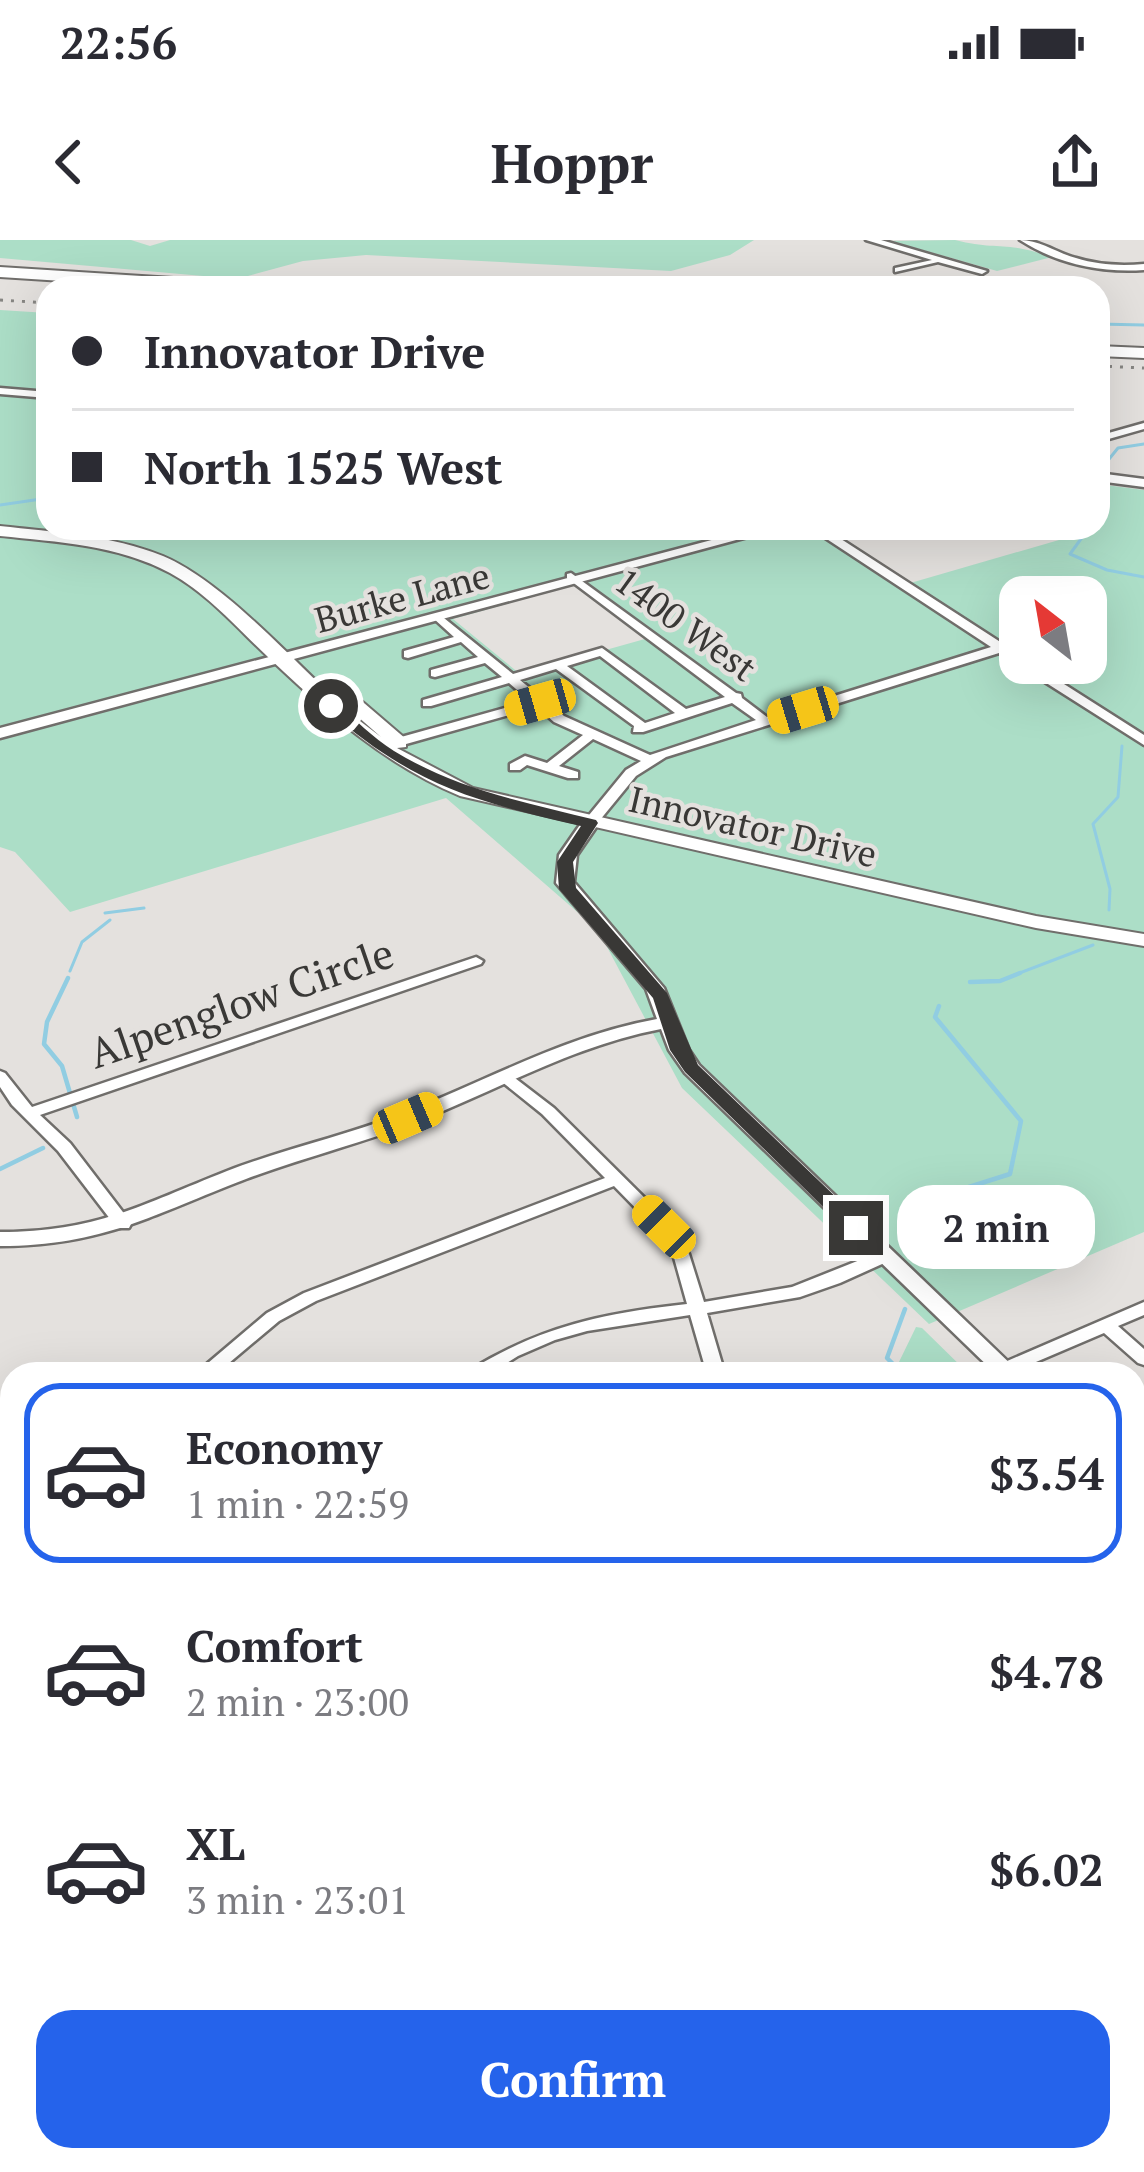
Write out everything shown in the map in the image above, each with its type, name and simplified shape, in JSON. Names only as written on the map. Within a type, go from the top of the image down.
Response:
[{"type":"highway","points":[[0,272],[63,276]]},
{"type":"highway","points":[[0,284],[36,287]]},
{"type":"highway","points":[[1110,336],[1144,337]]},
{"type":"highway","points":[[1110,352],[1144,353]]},
{"type":"main road","name":"Innovator Drive","points":[[0,522],[36,526]]},
{"type":"main road","name":"Innovator Drive","points":[[0,531],[36,535]]},
{"type":"main road","name":"Innovator Drive","points":[[73,540],[160,560],[194,580],[399,742],[473,780],[594,818],[1036,922],[1144,940]]},
{"type":"main road","name":"Innovator Drive","points":[[123,540],[191,563],[222,583],[364,737],[417,771],[484,797],[1144,926]]},
{"type":"street","points":[[871,240],[982,271]]},
{"type":"street","points":[[1024,240],[1063,260],[1098,269],[1144,267]]},
{"type":"street","points":[[898,270],[940,260]]},
{"type":"street","points":[[0,391],[36,394]]},
{"type":"street","points":[[1110,436],[1144,427]]},
{"type":"street","points":[[1110,479],[1144,484]]},
{"type":"street","name":"Burke Lane","points":[[288,655],[440,618],[709,540]]},
{"type":"street","name":"Burke Lane","points":[[0,733],[727,540]]},
{"type":"street","points":[[834,540],[999,648]]},
{"type":"street","name":"1400 West","points":[[574,579],[765,721]]},
{"type":"street","points":[[440,618],[559,718],[649,760]]},
{"type":"street","points":[[408,654],[463,638]]},
{"type":"street","points":[[997,1362],[699,1077],[679,1050],[655,988],[565,883],[565,862],[631,773],[649,760],[999,650]]},
{"type":"street","points":[[454,727],[422,699],[602,652],[683,712]]},
{"type":"street","points":[[435,673],[487,658]]},
{"type":"street","points":[[558,665],[640,728],[737,698]]},
{"type":"street","points":[[1056,684],[1144,742]]},
{"type":"street","points":[[399,742],[540,702]]},
{"type":"street","points":[[550,767],[593,733]]},
{"type":"street","points":[[515,767],[525,760],[573,775]]},
{"type":"street","name":"Alpenglow Circle","points":[[30,1113],[476,962]]},
{"type":"street","points":[[0,1239],[67,1240],[123,1225],[234,1176],[408,1118],[616,1031],[670,1022]]},
{"type":"street","points":[[0,1076],[64,1147],[123,1225]]},
{"type":"street","points":[[506,1078],[548,1111],[674,1241],[712,1362]]},
{"type":"street","points":[[226,1362],[274,1317],[310,1298],[617,1179]]},
{"type":"street","points":[[497,1362],[533,1342],[587,1324],[808,1290],[885,1256]]},
{"type":"street","points":[[1026,1362],[1144,1308]]},
{"type":"street","points":[[1106,1325],[1144,1359]]},
{"type":"green space","points":[[0,240],[131,240],[150,246],[170,240],[754,240],[730,255],[671,271],[366,255],[303,261],[248,276],[203,276],[0,258]]},
{"type":"green space","points":[[955,240],[1052,257],[997,271],[891,241]]},
{"type":"green space","points":[[0,310],[36,312],[36,540],[836,540],[907,584],[1059,540],[1110,540],[1110,486],[1144,490],[1144,1232],[929,1324],[682,1088],[598,930],[446,798],[70,912],[15,852],[0,847]],"holes":[[[581,583],[652,637],[520,674],[453,619]]]},
{"type":"green space","points":[[916,1327],[957,1362],[899,1362]]},
{"type":"waterway","points":[[1110,324],[1144,325]]},
{"type":"waterway","points":[[1110,458],[1118,448],[1144,444]]},
{"type":"waterway","points":[[0,505],[36,500]]},
{"type":"waterway","points":[[1080,540],[1070,554],[1107,570],[1144,577]]},
{"type":"waterway","points":[[1109,910],[1110,889],[1093,824],[1118,797],[1122,746]]},
{"type":"waterway","points":[[105,913],[144,908]]},
{"type":"waterway","points":[[70,971],[82,942],[110,920]]},
{"type":"waterway","points":[[1012,976],[1093,945]]},
{"type":"waterway","points":[[970,982],[1000,981],[1020,973]]},
{"type":"waterway","points":[[68,978],[47,1022],[44,1044],[62,1066],[77,1117]]},
{"type":"waterway","points":[[917,1254],[969,1187],[1010,1174],[1021,1121],[935,1017],[939,1006]]},
{"type":"waterway","points":[[0,1169],[43,1148]]},
{"type":"waterway","points":[[891,1362],[887,1358],[905,1309]]},
{"type":"railway","points":[[0,300],[36,302]]},
{"type":"railway","points":[[1110,367],[1144,368]]},
{"type":"route","points":[[331,706],[364,737],[417,771],[500,802],[590,823],[565,862],[567,889],[661,997],[679,1050],[692,1069],[856,1228]]}]
